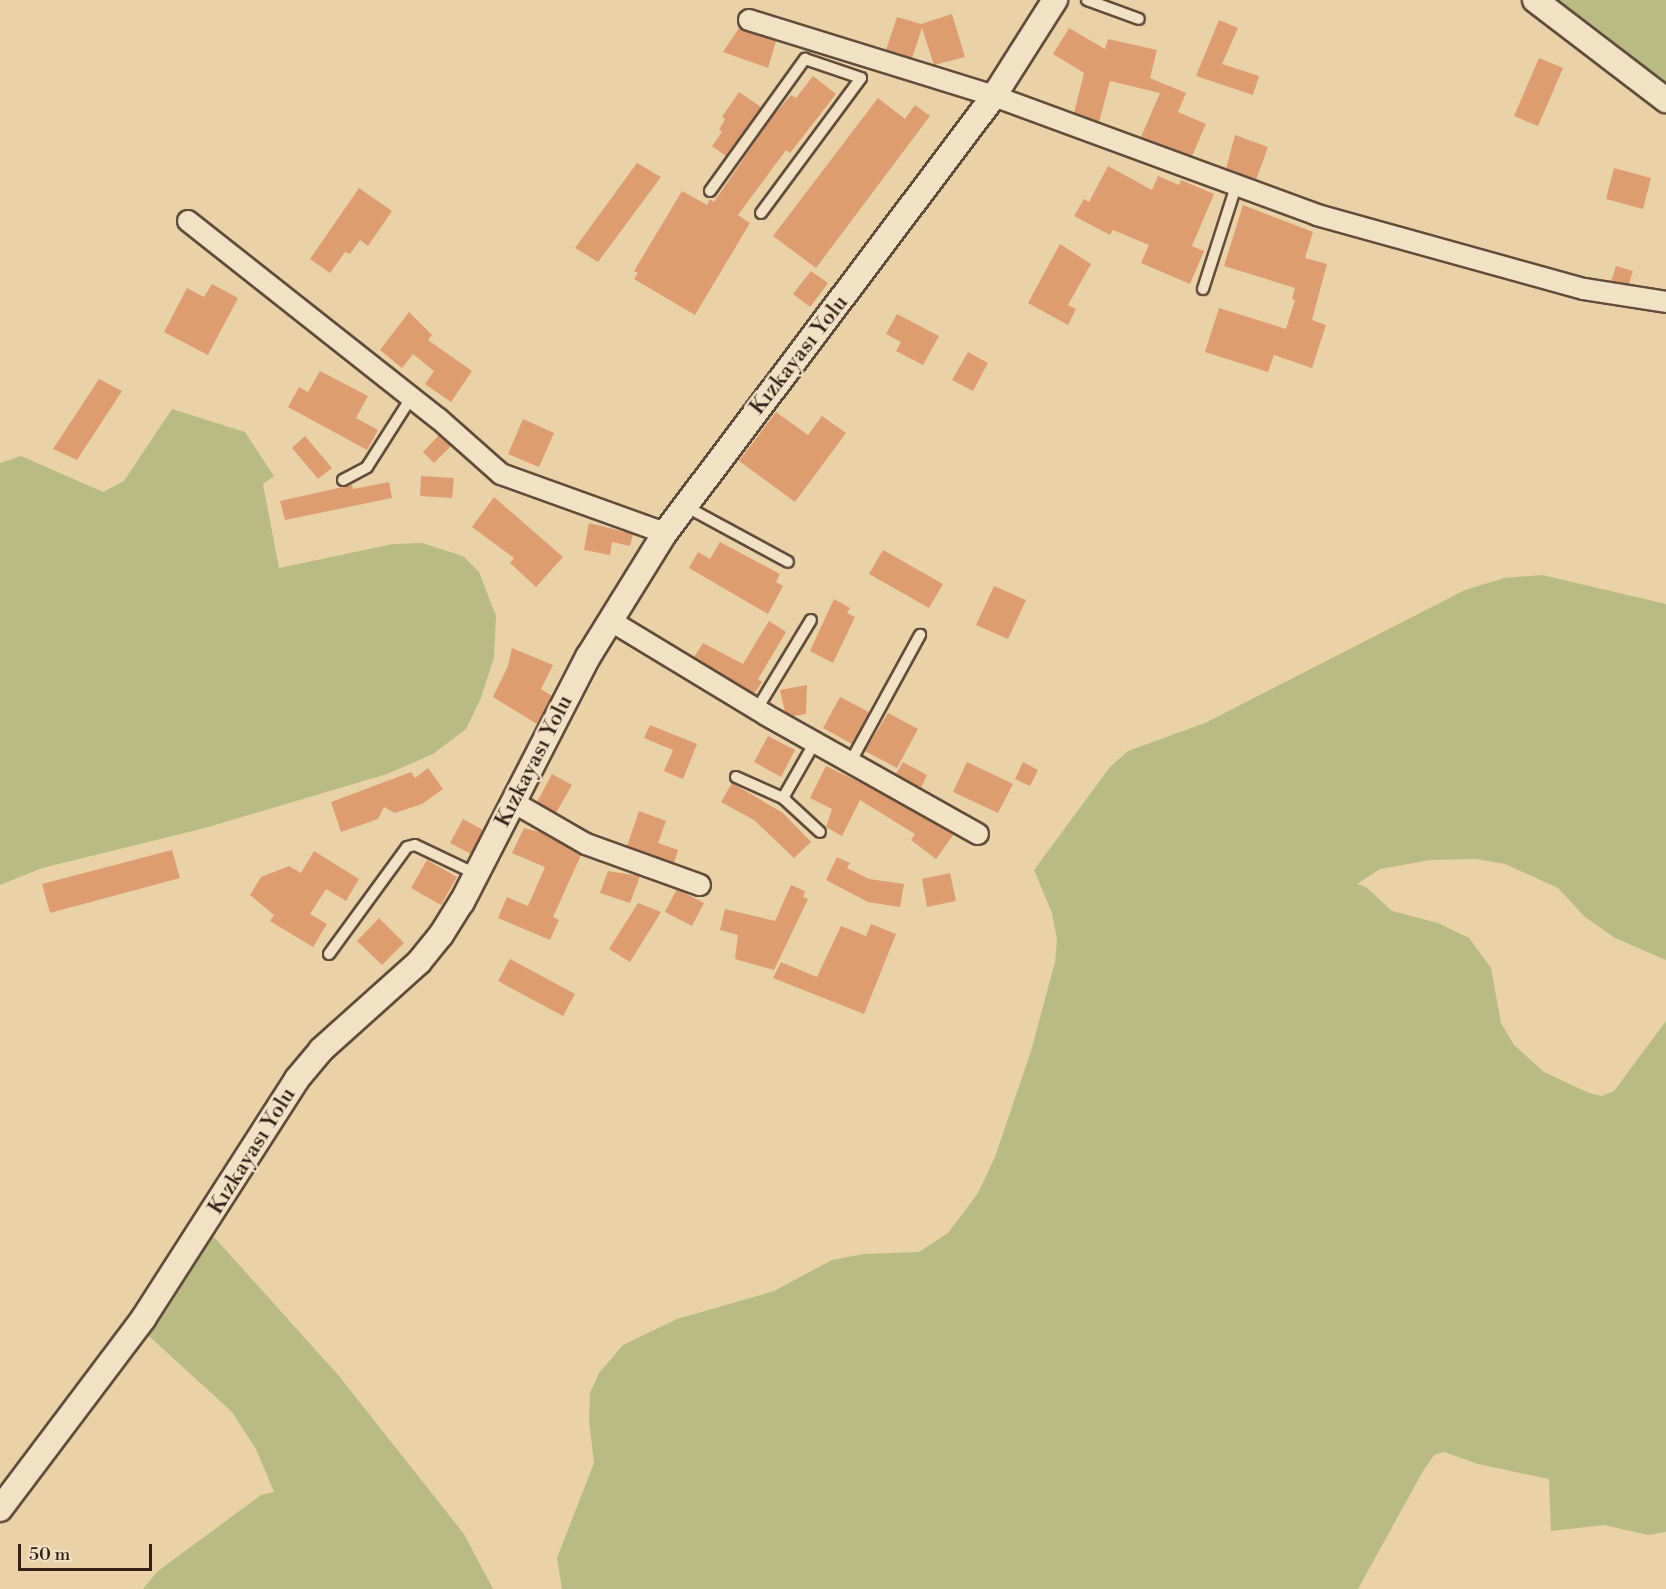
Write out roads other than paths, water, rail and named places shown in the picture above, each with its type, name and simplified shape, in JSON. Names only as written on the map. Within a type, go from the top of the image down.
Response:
[{"type":"street","name":"Kızkayası Yolu","points":[[0,1509],[143,1319],[297,1079],[349,1022],[418,962],[441,935],[476,874],[556,715],[665,533],[994,96],[1055,0]]},
{"type":"street","points":[[1535,0],[1666,100]]},
{"type":"street","points":[[749,20],[994,96],[1317,215],[1584,289],[1666,302]]},
{"type":"street","points":[[188,221],[411,398],[501,474],[665,533]]},
{"type":"street","points":[[611,621],[756,709],[978,834]]},
{"type":"street","points":[[513,802],[586,844],[700,885]]},
{"type":"lane","points":[[1087,0],[1139,19]]},
{"type":"lane","points":[[710,191],[805,60],[801,36]]},
{"type":"lane","points":[[761,213],[861,78],[805,60]]},
{"type":"lane","points":[[1203,289],[1236,186]]},
{"type":"lane","points":[[343,480],[367,467],[411,398]]},
{"type":"lane","points":[[685,506],[788,562]]},
{"type":"lane","points":[[756,709],[811,620]]},
{"type":"lane","points":[[851,761],[920,635]]},
{"type":"lane","points":[[783,798],[815,742]]},
{"type":"lane","points":[[736,777],[783,798],[820,832]]},
{"type":"lane","points":[[329,954],[407,847],[415,845],[476,874]]}]
